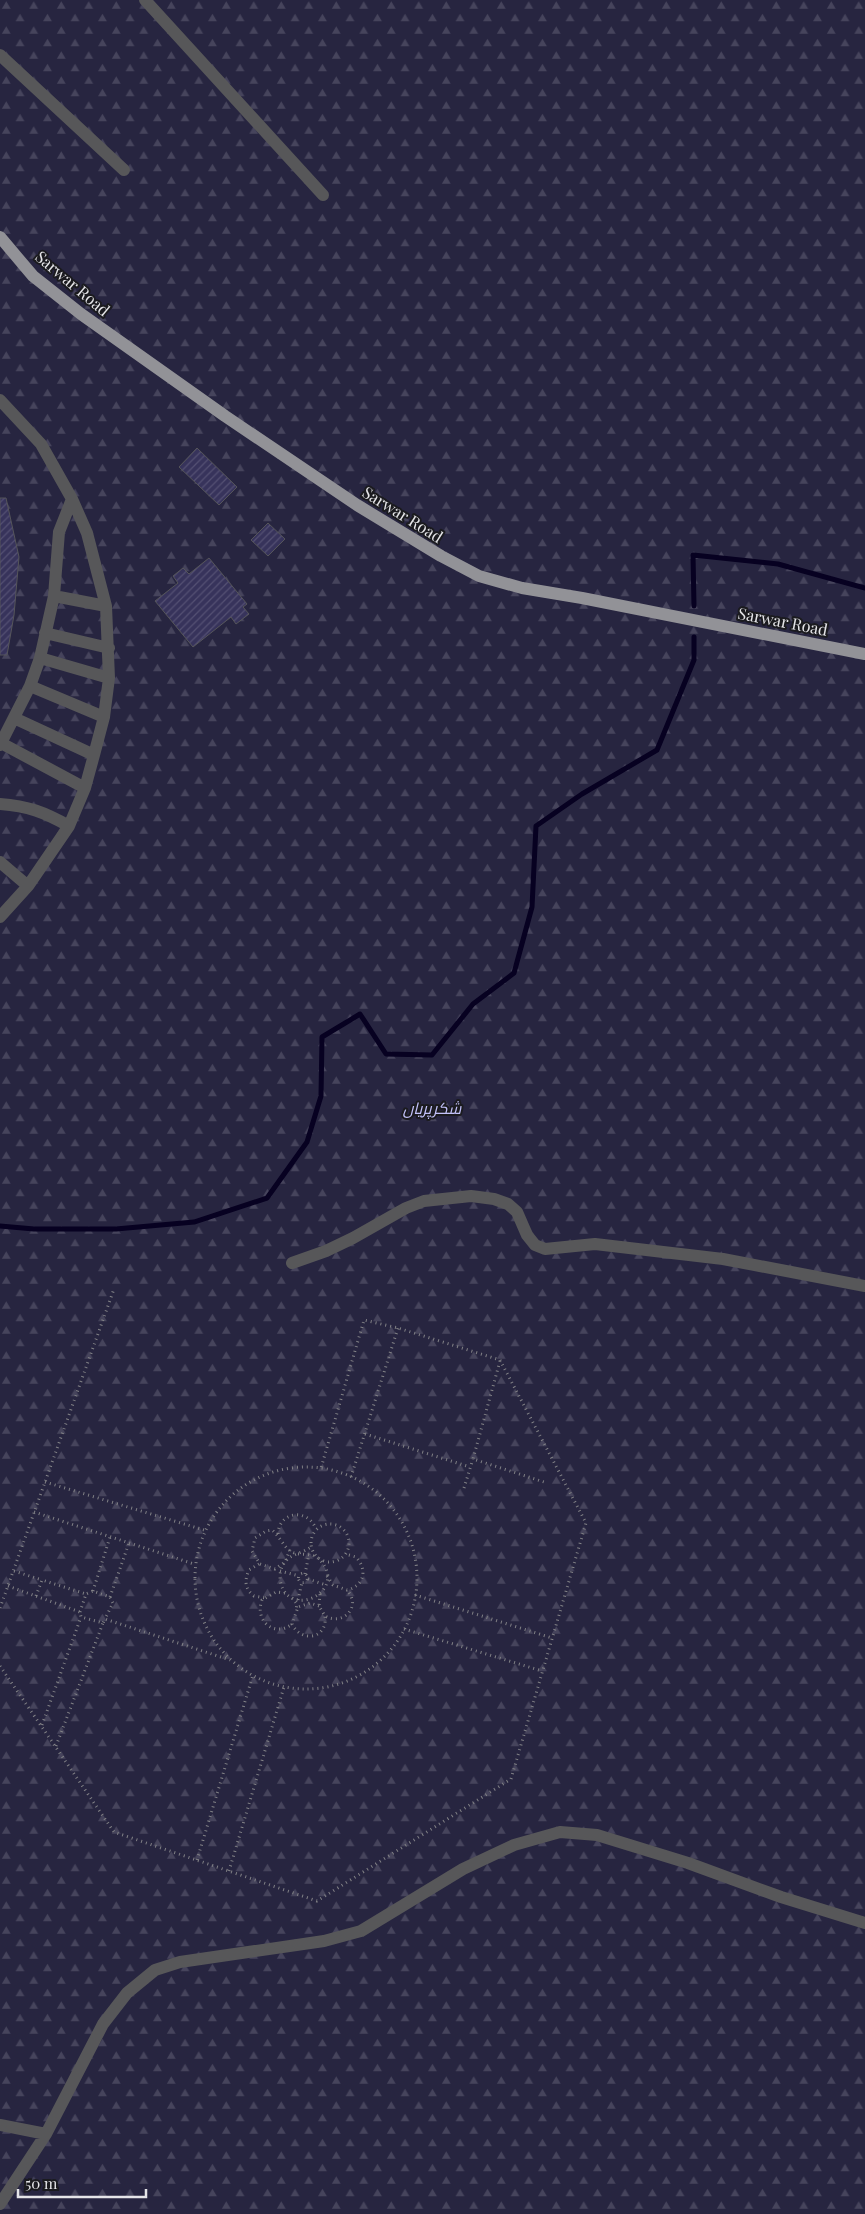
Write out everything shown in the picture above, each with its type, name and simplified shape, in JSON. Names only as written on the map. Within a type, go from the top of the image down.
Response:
[{"type":"main road","name":"Sarwar Road","points":[[0,237],[33,276],[81,314],[225,416],[357,505],[441,556],[479,576],[522,588],[582,598],[865,654]]},
{"type":"street","points":[[145,0],[323,196]]},
{"type":"street","points":[[0,56],[124,170]]},
{"type":"street","points":[[0,400],[41,444],[72,499],[87,533],[106,606],[109,648],[109,678],[104,717],[85,788],[68,826],[28,886],[1,915]]},
{"type":"street","points":[[72,499],[60,532],[54,596],[40,658],[30,686],[1,744],[85,788]]},
{"type":"street","points":[[54,596],[106,606]]},
{"type":"street","points":[[45,633],[109,648]]},
{"type":"street","points":[[40,658],[109,678]]},
{"type":"street","points":[[30,686],[104,717]]},
{"type":"street","points":[[14,718],[94,755]]},
{"type":"street","points":[[0,804],[22,806],[44,812],[68,826]]},
{"type":"street","points":[[0,862],[28,886]]},
{"type":"street","points":[[292,1263],[326,1252],[415,1204],[424,1201],[471,1196],[494,1199],[508,1204],[517,1212],[526,1234],[535,1244],[545,1249],[595,1244],[723,1259],[865,1286]]},
{"type":"street","points":[[0,2204],[46,2134],[103,2024],[127,1993],[155,1970],[180,1962],[324,1941],[361,1931],[463,1869],[514,1845],[560,1832],[597,1835],[688,1863],[782,1897],[865,1923]]},
{"type":"street","points":[[0,2126],[46,2134]]},
{"type":"path","points":[[0,1608],[114,1289]]},
{"type":"path","points":[[0,1666],[114,1832],[317,1901],[511,1780],[586,1523],[500,1360],[398,1328],[364,1320],[321,1468]]},
{"type":"path","points":[[351,1478],[398,1328]]},
{"type":"path","points":[[464,1488],[500,1360]]},
{"type":"path","points":[[365,1434],[470,1467]]},
{"type":"path","points":[[473,1459],[544,1482]]},
{"type":"path","points":[[105,1619],[230,1660],[260,1680],[294,1689],[330,1687],[362,1674],[390,1652],[409,1622],[418,1585],[413,1546],[396,1512],[368,1485],[333,1469],[295,1466],[258,1476],[226,1499],[204,1530],[194,1564],[196,1599],[208,1633],[230,1660]]},
{"type":"path","points":[[45,1482],[204,1530]]},
{"type":"path","points":[[34,1512],[194,1564]]},
{"type":"path","points":[[275,1569],[289,1557],[311,1547],[316,1529],[310,1519],[298,1514],[291,1515],[281,1523],[278,1535]]},
{"type":"path","points":[[316,1529],[327,1524],[339,1526],[347,1536],[348,1542],[345,1554]]},
{"type":"path","points":[[275,1569],[260,1564],[252,1551],[255,1538],[266,1530],[272,1530],[278,1535],[290,1550],[309,1554],[330,1562],[345,1554],[356,1557],[363,1567],[364,1574],[358,1585],[347,1590]]},
{"type":"path","points":[[93,1592],[110,1537]]},
{"type":"path","points":[[55,1746],[103,1623],[113,1603],[110,1597],[130,1543]]},
{"type":"path","points":[[311,1547],[324,1566],[332,1585],[347,1590],[353,1600],[351,1611],[342,1619],[330,1619],[325,1616]]},
{"type":"path","points":[[276,1592],[280,1582],[280,1571],[290,1550]]},
{"type":"path","points":[[309,1554],[305,1574],[308,1579],[326,1585]]},
{"type":"path","points":[[292,1624],[300,1634],[310,1637],[324,1629],[326,1623],[325,1616],[319,1606],[321,1593],[326,1585],[330,1562]]},
{"type":"path","points":[[260,1564],[249,1570],[246,1587],[254,1596],[266,1598]]},
{"type":"path","points":[[275,1569],[288,1595],[297,1604],[292,1624],[288,1628],[276,1630],[270,1628],[261,1618],[260,1606],[262,1600],[276,1592],[284,1592],[288,1595],[298,1600],[310,1600],[332,1585]]},
{"type":"path","points":[[14,1571],[86,1594],[93,1592],[110,1597]]},
{"type":"path","points":[[280,1571],[299,1577],[302,1582],[298,1600]]},
{"type":"path","points":[[299,1577],[305,1574]]},
{"type":"path","points":[[302,1582],[308,1579]]},
{"type":"path","points":[[36,1596],[42,1580]]},
{"type":"path","points":[[8,1586],[103,1623]]},
{"type":"path","points":[[41,1726],[86,1594]]},
{"type":"path","points":[[415,1595],[552,1638]]},
{"type":"path","points":[[296,1610],[305,1603],[319,1606]]},
{"type":"path","points":[[404,1629],[543,1671]]},
{"type":"path","points":[[197,1860],[253,1675]]},
{"type":"path","points":[[229,1871],[284,1686]]},
{"type":"green space","name":"شکرپریاں","points":[[0,0],[865,0],[865,2214],[0,2214]]},
{"type":"building","points":[[197,448],[237,487],[219,505],[179,467]]},
{"type":"building","points":[[0,498],[6,498],[19,557],[14,615],[7,655],[0,655]]},
{"type":"building","points":[[268,523],[285,539],[268,556],[251,540]]},
{"type":"building","points":[[209,558],[247,604],[243,607],[249,614],[236,624],[231,617],[193,647],[155,601],[178,583],[173,576],[183,568],[189,574]]},
{"type":"waterway","points":[[694,606],[693,555],[778,564],[865,588]]},
{"type":"waterway","points":[[0,1226],[34,1229],[116,1229],[194,1222],[267,1198],[307,1142],[321,1096],[322,1037],[360,1014],[386,1054],[432,1055],[473,1004],[514,973],[532,907],[536,826],[582,794],[657,750],[694,660],[694,637]]}]
